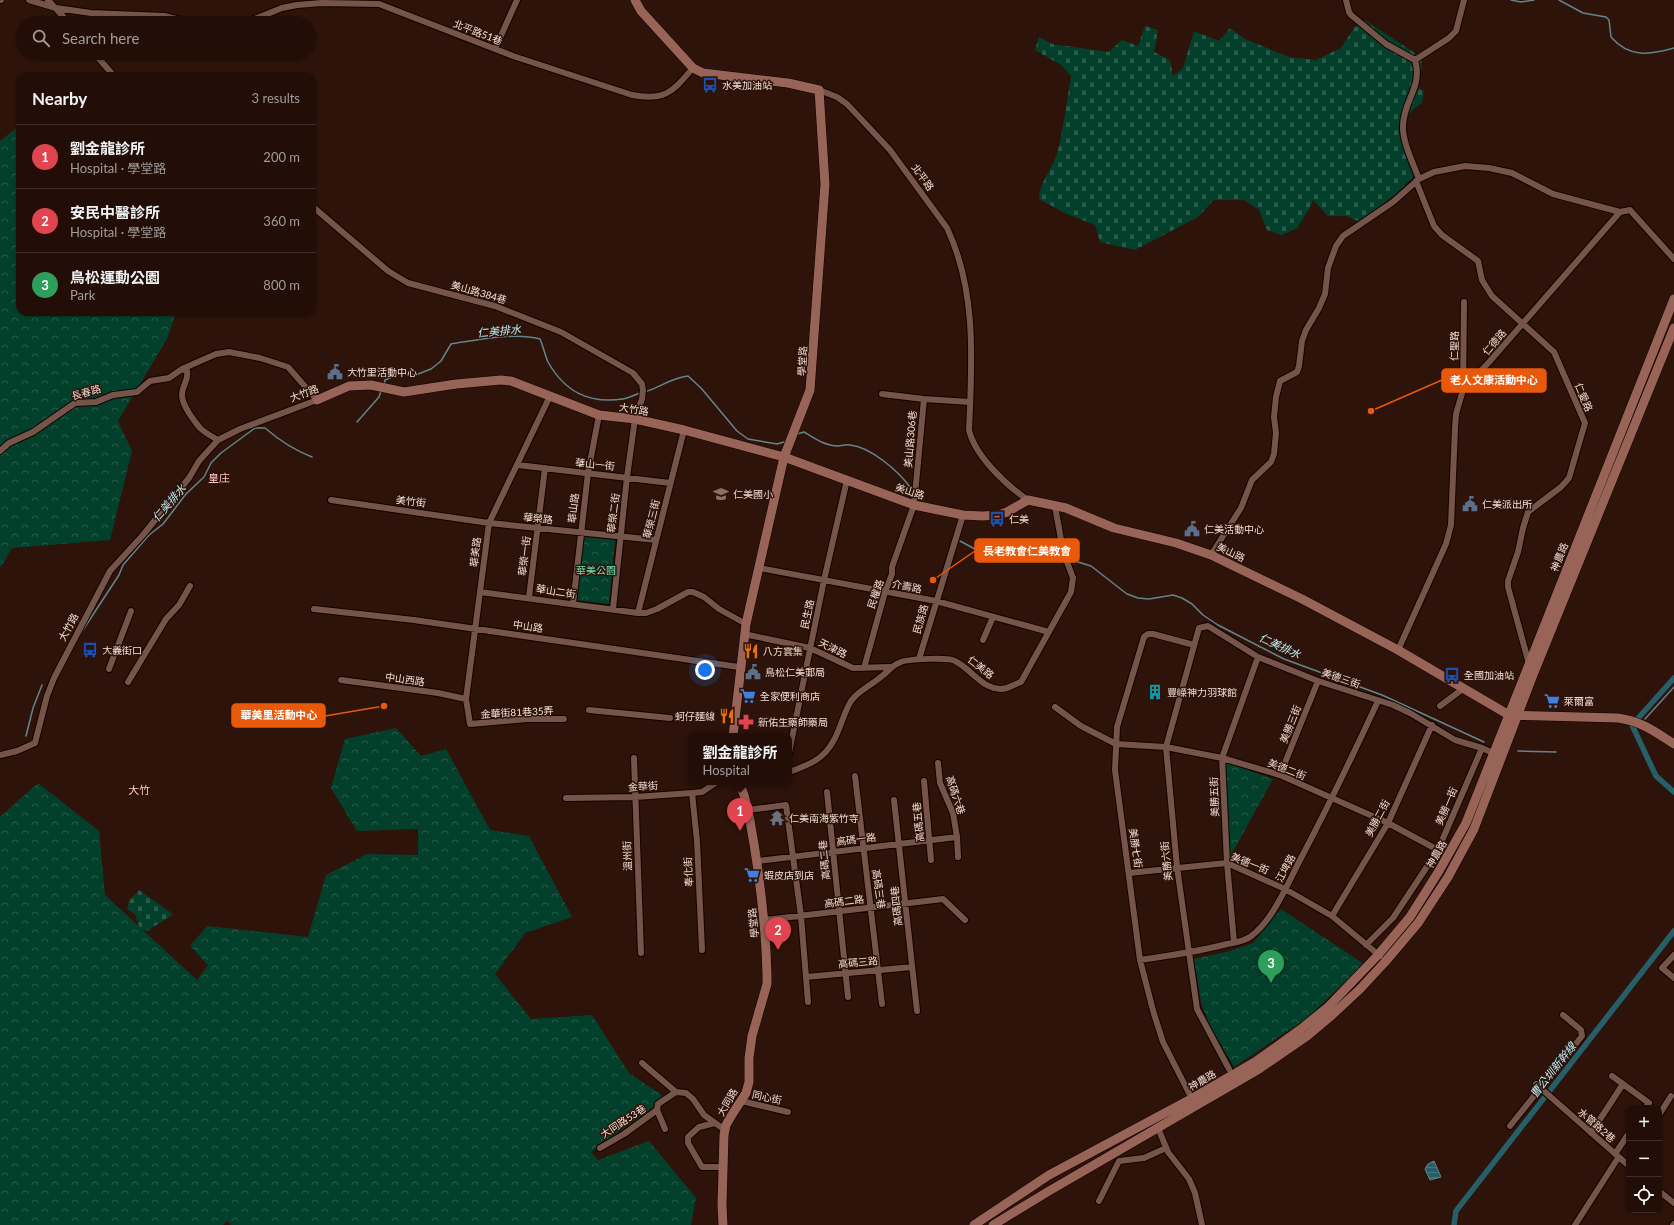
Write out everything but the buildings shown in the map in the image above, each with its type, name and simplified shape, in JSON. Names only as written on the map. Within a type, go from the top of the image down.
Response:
[{"type":"street","points":[[29,0],[56,8],[91,13],[164,16]]},
{"type":"street","points":[[48,0],[62,16]]},
{"type":"street","points":[[495,49],[517,0]]},
{"type":"street","name":"北平路","points":[[635,0],[641,11],[693,68],[703,73],[788,83],[819,90],[837,97],[847,104],[890,150],[947,228],[962,270],[972,330],[969,430],[972,440],[989,465],[1014,491],[1028,500]]},
{"type":"street","points":[[1346,0],[1351,15],[1386,44],[1415,60],[1449,38],[1456,31],[1464,0]]},
{"type":"street","name":"北平路51巷","points":[[263,16],[282,8],[297,5],[329,3],[379,4],[495,49],[632,95],[646,97],[660,96],[669,92],[677,86],[693,68]]},
{"type":"street","points":[[100,60],[111,72]]},
{"type":"street","name":"仁愛路","points":[[1415,60],[1418,70],[1418,80],[1406,106],[1403,130],[1417,180],[1434,226],[1442,235],[1478,261],[1482,280],[1492,296],[1554,352],[1585,423],[1569,478],[1528,512],[1518,552],[1508,580],[1508,588],[1533,675]]},
{"type":"street","name":"學堂路","points":[[733,733],[746,624],[784,457],[810,390],[825,184],[819,90]]},
{"type":"street","points":[[1211,555],[1241,508],[1252,480],[1271,462],[1274,454],[1276,433],[1274,417],[1276,397],[1280,381],[1297,372],[1302,341],[1306,330],[1319,308],[1325,294],[1328,268],[1336,246],[1343,236],[1393,202],[1417,180],[1434,172],[1465,166],[1489,168],[1512,173],[1553,194],[1620,212],[1630,210],[1674,259]]},
{"type":"street","name":"美山路384巷","points":[[316,209],[388,271],[408,283],[495,306],[561,332],[633,373],[642,384],[643,390]]},
{"type":"street","name":"仁德路","points":[[1398,650],[1446,544],[1451,525],[1455,428],[1463,390],[1620,212]]},
{"type":"street","name":"神農路","points":[[974,1225],[1049,1176],[1259,1069],[1307,1036],[1332,1015],[1385,962],[1418,923],[1448,877],[1474,829],[1514,716],[1529,664],[1674,299]]},
{"type":"street","name":"仁聖路","points":[[1463,390],[1464,302]]},
{"type":"street","name":"神農路","points":[[994,1225],[1049,1191],[1158,1128],[1301,1029],[1328,1008],[1378,955],[1410,917],[1439,871],[1466,823],[1495,754],[1533,675],[1674,328]]},
{"type":"street","name":"長春路","points":[[0,451],[10,443],[33,432],[75,403],[96,402],[113,394],[137,392],[150,381],[169,378],[182,369],[216,354],[229,352],[260,358],[288,366],[317,400]]},
{"type":"street","points":[[182,369],[187,371],[188,377],[182,396],[185,405],[201,428],[218,440]]},
{"type":"street","name":"大竹路","points":[[0,755],[17,751],[34,743],[47,696],[54,678],[110,571],[145,532],[189,478],[199,461],[218,440],[240,429],[317,400],[349,386],[370,385],[404,392],[456,384],[501,380],[511,381],[599,415],[635,419],[684,430],[784,457]]},
{"type":"street","name":"華榮二街","points":[[613,609],[627,477],[635,419],[642,399],[643,390]]},
{"type":"street","name":"美山路306巷","points":[[882,394],[970,402]]},
{"type":"street","name":"華美路","points":[[470,724],[466,699],[489,523],[550,396]]},
{"type":"street","name":"美山路306巷","points":[[914,505],[924,399]]},
{"type":"street","name":"華山路","points":[[573,604],[588,473],[599,415]]},
{"type":"street","name":"華榮三街","points":[[638,613],[684,430]]},
{"type":"street","name":"美山路","points":[[784,457],[914,505],[963,515],[999,515],[1028,500],[1071,510],[1114,528],[1176,543],[1211,555],[1302,599],[1398,650],[1514,716],[1618,718],[1645,725],[1674,744]]},
{"type":"street","name":"華山一街","points":[[518,465],[670,483]]},
{"type":"street","name":"華榮一街","points":[[529,597],[545,468]]},
{"type":"street","name":"民生路","points":[[792,737],[824,580],[847,480]]},
{"type":"street","name":"美竹街","points":[[330,500],[489,523]]},
{"type":"street","name":"民權路","points":[[864,668],[885,592],[892,574],[892,567],[914,505]]},
{"type":"street","name":"仁美路","points":[[792,771],[811,764],[825,754],[835,740],[846,711],[852,700],[883,676],[890,667],[902,661],[953,659],[964,666],[987,687],[1006,688],[1020,682],[1072,592],[1073,578],[1063,551],[1055,506]]},
{"type":"street","name":"民族路","points":[[919,660],[963,515]]},
{"type":"street","name":"華榮路","points":[[489,523],[656,540]]},
{"type":"street","name":"介壽路","points":[[759,568],[936,601],[1049,632]]},
{"type":"street","points":[[128,682],[166,619],[179,606],[190,586]]},
{"type":"street","name":"華山二街","points":[[480,592],[529,597],[638,613]]},
{"type":"street","points":[[638,613],[646,613],[657,609],[688,592],[693,592],[704,597],[719,609],[746,624]]},
{"type":"street","name":"中山路","points":[[314,609],[414,620],[740,667]]},
{"type":"street","points":[[109,669],[131,611]]},
{"type":"street","points":[[983,640],[993,617]]},
{"type":"street","name":"美德三街","points":[[1194,645],[1199,628],[1208,626],[1258,657],[1318,681],[1410,713],[1455,740],[1482,748],[1495,754]]},
{"type":"street","name":"天津路","points":[[744,634],[810,648],[853,668],[890,667]]},
{"type":"street","name":"美勝七街","points":[[1194,645],[1153,634],[1148,634],[1144,637],[1117,728],[1115,770],[1140,960],[1163,1042],[1194,1103]]},
{"type":"street","name":"美勝六街","points":[[1194,645],[1166,747],[1177,867],[1188,954],[1197,1009],[1229,1069]]},
{"type":"street","name":"美勝五街","points":[[1234,942],[1227,863],[1222,758],[1258,657]]},
{"type":"street","name":"中山西路","points":[[341,680],[466,699]]},
{"type":"street","name":"美勝三街","points":[[1280,775],[1318,681]]},
{"type":"street","points":[[1440,706],[1464,688]]},
{"type":"street","name":"江埤路","points":[[1140,960],[1188,954],[1250,937],[1269,918],[1332,798],[1378,701]]},
{"type":"street","points":[[1055,706],[1081,726],[1116,744]]},
{"type":"street","points":[[589,710],[670,718]]},
{"type":"street","name":"金華街81巷35弄","points":[[470,724],[527,719],[564,719]]},
{"type":"street","name":"美勝二街","points":[[1332,916],[1388,823],[1432,725]]},
{"type":"street","name":"美德二街","points":[[1116,744],[1166,747],[1222,758],[1280,775],[1388,823],[1438,850]]},
{"type":"street","name":"美勝一街","points":[[1366,945],[1393,918],[1438,850],[1482,748]]},
{"type":"street","name":"溫州街","points":[[634,758],[641,953]]},
{"type":"street","name":"高碼六巷","points":[[938,763],[940,783],[953,813],[957,837],[958,857]]},
{"type":"street","name":"高碼三巷","points":[[855,776],[882,1004]]},
{"type":"street","name":"高碼五巷","points":[[924,781],[931,860]]},
{"type":"street","name":"金華街","points":[[566,798],[692,794],[702,792],[712,785]]},
{"type":"street","name":"學堂路","points":[[740,785],[746,798],[765,920],[767,984],[757,1015]]},
{"type":"street","name":"高碼二巷","points":[[827,792],[834,852],[838,912],[848,997]]},
{"type":"street","name":"奉化街","points":[[692,794],[697,841],[702,950]]},
{"type":"street","name":"高碼四巷","points":[[894,800],[917,1011]]},
{"type":"street","points":[[748,810],[786,805],[801,916],[808,1002]]},
{"type":"street","name":"高碼一路","points":[[757,861],[957,837]]},
{"type":"street","name":"美德一街","points":[[1129,873],[1227,863],[1285,889],[1332,916],[1385,962]]},
{"type":"street","name":"高碼二路","points":[[765,920],[943,899],[965,920]]},
{"type":"street","points":[[1674,955],[1662,968],[1674,978]]},
{"type":"street","name":"高碼三路","points":[[806,977],[912,967]]},
{"type":"street","name":"大同路","points":[[723,1225],[723,1167],[725,1130],[733,1113],[746,1092],[752,1036],[757,1015]]},
{"type":"street","points":[[1510,1126],[1539,1087],[1582,1036],[1581,1030],[1563,1015]]},
{"type":"street","points":[[642,1063],[676,1092],[686,1094],[693,1099],[704,1115],[725,1130]]},
{"type":"street","points":[[1612,1076],[1649,1103],[1647,1105]]},
{"type":"street","points":[[1590,1133],[1623,1084]]},
{"type":"street","name":"水管路2巷","points":[[1539,1087],[1590,1133],[1626,1163]]},
{"type":"street","name":"大同路53巷","points":[[665,1129],[657,1110],[658,1104],[676,1092]]},
{"type":"street","points":[[1662,1110],[1671,1096]]},
{"type":"street","name":"同心街","points":[[741,1101],[788,1112]]},
{"type":"street","name":"大同路53巷","points":[[600,1148],[624,1134],[657,1110]]},
{"type":"street","points":[[714,1123],[699,1127],[688,1137],[688,1143],[702,1167],[723,1167]]},
{"type":"street","points":[[1158,1128],[1166,1148],[1174,1161],[1189,1179],[1195,1192],[1202,1225]]},
{"type":"street","points":[[1575,1225],[1626,1139]]},
{"type":"street","points":[[1098,1201],[1119,1161],[1144,1158],[1166,1148]]},
{"type":"street","points":[[1662,1193],[1674,1203]]},
{"type":"green space","points":[[1366,21],[1421,57],[1422,69],[1416,87],[1424,91],[1422,103],[1413,110],[1408,117],[1406,126],[1408,144],[1417,173],[1397,193],[1360,222],[1347,216],[1328,216],[1313,200],[1311,206],[1297,228],[1282,235],[1267,230],[1259,210],[1244,200],[1214,200],[1198,217],[1135,250],[1100,242],[1095,225],[1067,214],[1039,199],[1044,180],[1058,150],[1071,76],[1061,65],[1035,50],[1039,37],[1052,44],[1109,52],[1122,40],[1138,46],[1145,26],[1158,30],[1154,52],[1170,60],[1173,76],[1183,68],[1194,31],[1219,41],[1230,28],[1245,39],[1289,57],[1316,60],[1341,48],[1354,28]]},
{"type":"green space","points":[[16,128],[16,316],[175,316],[168,337],[118,421],[132,451],[110,540],[12,548],[0,568],[0,141]]},
{"type":"green space","name":"華美公園","points":[[584,537],[615,540],[609,604],[577,600]]},
{"type":"green space","points":[[396,728],[421,756],[446,749],[490,830],[529,836],[572,917],[525,933],[495,974],[531,1019],[592,1015],[629,1073],[666,1098],[591,1152],[598,1160],[649,1141],[696,1198],[691,1225],[231,1225],[227,1221],[223,1225],[0,1225],[0,817],[38,783],[99,831],[105,895],[197,980],[208,965],[190,946],[207,926],[308,937],[326,875],[367,854],[418,855],[418,829],[357,831],[331,788],[345,739]]},
{"type":"green space","points":[[1225,762],[1273,779],[1230,857]]},
{"type":"green space","points":[[139,890],[173,914],[148,931],[140,929],[135,914],[127,909],[129,901]]},
{"type":"green space","points":[[1281,909],[1364,964],[1307,1018],[1234,1067],[1210,1026],[1201,1002],[1194,959],[1230,951],[1253,943]]},
{"type":"water","points":[[1434,1161],[1441,1177],[1430,1180],[1425,1169],[1428,1164]]},
{"type":"waterway","points":[[1511,0],[1521,2],[1534,0]]},
{"type":"waterway","points":[[1559,0],[1583,13],[1606,17],[1609,20],[1611,37],[1625,49],[1633,52],[1648,53],[1674,48]]},
{"type":"waterway","name":"仁美排水","points":[[384,385],[385,380],[398,374],[418,374],[431,369],[441,361],[451,344],[496,337],[519,336],[540,339],[548,362],[555,372],[562,381],[579,394],[599,400],[611,400],[625,399],[640,393]]},
{"type":"waterway","name":"仁美排水","points":[[644,392],[676,379],[688,376],[701,388],[737,431],[748,439],[777,444],[784,442]]},
{"type":"waterway","name":"仁美排水","points":[[357,422],[379,397],[381,391]]},
{"type":"waterway","name":"仁美排水","points":[[79,636],[119,575],[123,565],[149,535],[163,524],[186,494],[204,477],[211,463],[221,453],[255,428],[265,428],[287,445],[312,457]]},
{"type":"waterway","name":"仁美排水","points":[[797,434],[804,432],[833,446],[848,445],[867,450],[891,467],[910,487]]},
{"type":"waterway","name":"仁美排水","points":[[960,541],[986,555],[997,558],[1064,560]]},
{"type":"waterway","name":"仁美排水","points":[[1078,562],[1091,566],[1127,594],[1138,598],[1149,599],[1173,595],[1182,598],[1192,604],[1203,615],[1218,625],[1284,659],[1382,695],[1484,742]]},
{"type":"waterway","name":"曹公圳新幹線","points":[[1674,678],[1632,725],[1656,776],[1674,792]]},
{"type":"waterway","name":"仁美排水","points":[[26,736],[33,708],[42,685]]},
{"type":"waterway","name":"仁美排水","points":[[1645,719],[1674,687]]},
{"type":"waterway","name":"仁美排水","points":[[1518,751],[1556,752]]},
{"type":"waterway","name":"曹公圳新幹線","points":[[1454,1225],[1456,1211],[1674,931]]},
{"type":"place","name":"水美加油站","points":[[710,85]]},
{"type":"place","name":"大竹里活動中心","points":[[335,372]]},
{"type":"place","name":"老人文康活動中心","points":[[1371,411]]},
{"type":"place","name":"仁美國小","points":[[721,494]]},
{"type":"place","name":"仁美派出所","points":[[1470,504]]},
{"type":"place","name":"仁美","points":[[997,519]]},
{"type":"place","name":"仁美活動中心","points":[[1192,529]]},
{"type":"place","name":"長老教會仁美教會","points":[[933,580]]},
{"type":"place","name":"大義街口","points":[[90,650]]},
{"type":"place","name":"八方雲集","points":[[751,651]]},
{"type":"place","name":"鳥松仁美郵局","points":[[753,672]]},
{"type":"place","name":"全國加油站","points":[[1452,675]]},
{"type":"place","name":"豐嶸神力羽球館","points":[[1155,692]]},
{"type":"place","name":"全家便利商店","points":[[748,696]]},
{"type":"place","name":"萊爾富","points":[[1552,701]]},
{"type":"place","name":"華美里活動中心","points":[[384,706]]},
{"type":"place","name":"蚵仔麵線","points":[[727,716]]},
{"type":"place","name":"新佑生藥師藥局","points":[[746,722]]},
{"type":"place","name":"仁美南海紫竹寺","points":[[777,818]]},
{"type":"place","name":"劉金龍診所","points":[[740,831]]},
{"type":"place","name":"蝦皮店到店","points":[[752,875]]},
{"type":"place","name":"安民中醫診所","points":[[778,950]]},
{"type":"place","name":"鳥松運動公園","points":[[1271,983]]},
{"type":"district","name":"皇庄","points":[[219,478]]},
{"type":"district","name":"大竹","points":[[139,790]]}]
